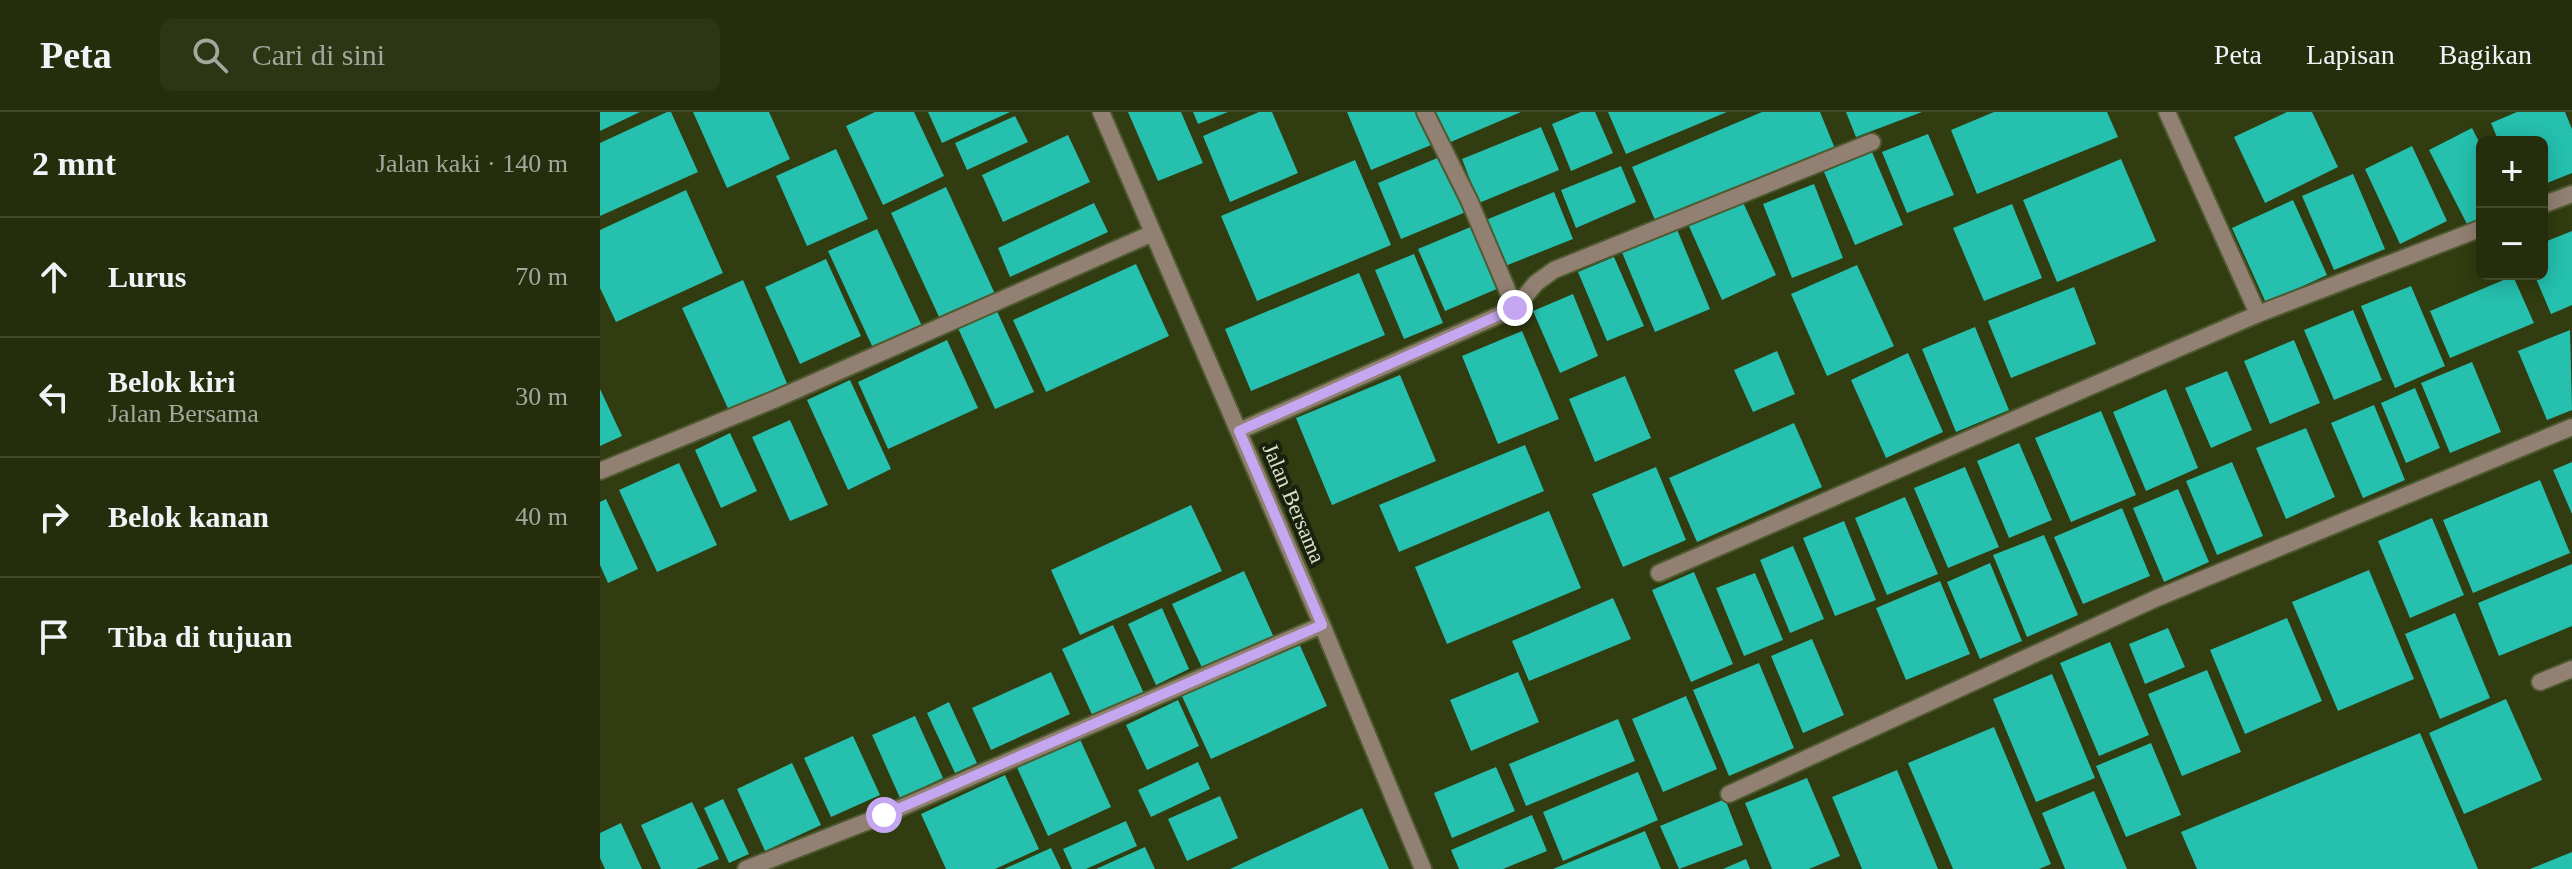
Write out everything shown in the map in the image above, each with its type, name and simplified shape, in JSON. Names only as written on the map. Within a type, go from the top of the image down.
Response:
[{"type":"street","name":"Jalan Bersama","points":[[1101,112],[1322,625],[1423,869]]},
{"type":"street","points":[[1425,112],[1466,192],[1515,308]]},
{"type":"street","points":[[2167,112],[2258,314]]},
{"type":"street","points":[[1239,431],[1515,308],[1536,283],[1554,270],[1872,142]]},
{"type":"street","points":[[2548,203],[2572,194]]},
{"type":"street","points":[[1659,573],[2258,314],[2476,230]]},
{"type":"street","points":[[600,471],[776,399],[1153,233]]},
{"type":"street","points":[[1729,794],[2157,598],[2572,427]]},
{"type":"street","points":[[746,869],[928,796],[1322,625]]},
{"type":"street","points":[[2540,682],[2572,669]]},
{"type":"building","points":[[600,112],[640,112],[600,131]]},
{"type":"building","points":[[671,112],[698,172],[600,216],[600,143]]},
{"type":"building","points":[[693,112],[769,112],[790,159],[727,188]]},
{"type":"building","points":[[875,112],[914,112],[944,176],[883,205],[846,126]]},
{"type":"building","points":[[928,112],[1010,112],[942,143]]},
{"type":"building","points":[[1128,112],[1181,112],[1203,163],[1158,181]]},
{"type":"building","points":[[1193,112],[1228,112],[1198,124]]},
{"type":"building","points":[[1259,112],[1272,112],[1298,173],[1230,202],[1203,136]]},
{"type":"building","points":[[1347,112],[1417,112],[1431,145],[1371,170]]},
{"type":"building","points":[[1432,112],[1521,112],[1446,144]]},
{"type":"building","points":[[1581,112],[1595,112],[1613,153],[1571,171],[1552,124]]},
{"type":"building","points":[[1608,112],[1727,112],[1626,154]]},
{"type":"building","points":[[1762,112],[1820,112],[1836,151],[1658,227],[1632,167]]},
{"type":"building","points":[[1846,112],[1922,112],[1856,137]]},
{"type":"building","points":[[1994,112],[2107,112],[2118,137],[1977,194],[1951,130]]},
{"type":"building","points":[[2287,112],[2312,112],[2338,167],[2265,203],[2234,137]]},
{"type":"building","points":[[2517,112],[2565,112],[2572,129],[2572,173],[2548,183],[2548,136],[2496,136],[2491,123]]},
{"type":"building","points":[[1015,116],[1028,142],[967,170],[955,143]]},
{"type":"building","points":[[1541,127],[1559,170],[1479,203],[1462,159]]},
{"type":"building","points":[[2472,128],[2476,136],[2476,224],[2469,228],[2429,150]]},
{"type":"building","points":[[1928,134],[1954,195],[1907,213],[1882,152]]},
{"type":"building","points":[[1068,135],[1090,182],[1003,222],[982,175]]},
{"type":"building","points":[[2412,146],[2447,221],[2400,244],[2365,169]]},
{"type":"building","points":[[836,149],[868,219],[807,246],[776,176]]},
{"type":"building","points":[[1872,152],[1903,225],[1855,245],[1824,172]]},
{"type":"building","points":[[1442,156],[1466,212],[1401,239],[1378,183]]},
{"type":"building","points":[[2121,159],[2156,241],[2057,282],[2023,200]]},
{"type":"building","points":[[1355,160],[1391,245],[1257,301],[1221,216]]},
{"type":"building","points":[[1621,166],[1636,202],[1576,228],[1561,190]]},
{"type":"building","points":[[2353,174],[2385,249],[2334,270],[2302,196]]},
{"type":"building","points":[[1814,184],[1843,258],[1792,278],[1763,204]]},
{"type":"building","points":[[946,187],[995,294],[940,319],[891,213]]},
{"type":"building","points":[[686,190],[723,273],[616,322],[600,288],[600,230]]},
{"type":"building","points":[[1554,192],[1573,239],[1500,268],[1481,222]]},
{"type":"building","points":[[1742,200],[1776,275],[1722,300],[1688,224]]},
{"type":"building","points":[[2293,200],[2327,275],[2266,303],[2232,228]]},
{"type":"building","points":[[1094,203],[1108,232],[1010,277],[998,248]]},
{"type":"building","points":[[2012,204],[2042,278],[1984,301],[1953,228]]},
{"type":"building","points":[[1473,226],[1499,288],[1445,311],[1418,249]]},
{"type":"building","points":[[1676,227],[1710,309],[1655,332],[1621,250]]},
{"type":"building","points":[[877,229],[922,326],[873,348],[828,251]]},
{"type":"building","points":[[2572,231],[2572,305],[2551,314],[2537,280],[2548,280],[2548,241]]},
{"type":"building","points":[[1414,254],[1443,323],[1404,339],[1375,270]]},
{"type":"building","points":[[1614,257],[1644,326],[1607,341],[1578,272]]},
{"type":"building","points":[[826,259],[861,336],[800,364],[765,287]]},
{"type":"building","points":[[1136,264],[1169,336],[1046,392],[1013,320]]},
{"type":"building","points":[[1857,265],[1894,346],[1827,376],[1791,294]]},
{"type":"building","points":[[1359,273],[1385,335],[1251,391],[1225,329]]},
{"type":"building","points":[[743,280],[789,388],[731,415],[682,308]]},
{"type":"building","points":[[2504,280],[2515,280],[2534,323],[2450,358],[2430,311]]},
{"type":"building","points":[[2411,286],[2445,366],[2395,388],[2361,306]]},
{"type":"building","points":[[2074,287],[2096,344],[2011,378],[1988,321]]},
{"type":"building","points":[[1573,294],[1598,356],[1560,373],[1533,311]]},
{"type":"building","points":[[996,309],[1034,392],[995,409],[957,326]]},
{"type":"building","points":[[2353,310],[2382,380],[2334,400],[2304,330]]},
{"type":"building","points":[[1975,327],[2009,410],[1956,432],[1922,349]]},
{"type":"building","points":[[2570,330],[2572,410],[2547,420],[2518,351]]},
{"type":"building","points":[[1522,331],[1559,419],[1498,444],[1462,356]]},
{"type":"building","points":[[947,340],[978,408],[888,449],[858,382]]},
{"type":"building","points":[[2294,340],[2320,403],[2270,424],[2244,361]]},
{"type":"building","points":[[1777,351],[1795,394],[1753,412],[1734,370]]},
{"type":"building","points":[[1908,353],[1943,432],[1886,458],[1851,380]]},
{"type":"building","points":[[2472,362],[2501,432],[2450,453],[2421,383]]},
{"type":"building","points":[[2227,371],[2252,430],[2211,448],[2185,388]]},
{"type":"building","points":[[1400,375],[1436,461],[1332,505],[1296,418]]},
{"type":"building","points":[[1625,376],[1651,438],[1595,462],[1569,399]]},
{"type":"building","points":[[850,380],[891,469],[848,490],[807,400]]},
{"type":"building","points":[[2415,388],[2440,448],[2406,463],[2381,403]]},
{"type":"building","points":[[600,389],[622,436],[600,446]]},
{"type":"building","points":[[2166,389],[2198,468],[2146,491],[2113,412]]},
{"type":"building","points":[[2374,405],[2405,480],[2363,498],[2331,423]]},
{"type":"building","points":[[2101,411],[2136,495],[2071,522],[2035,438]]},
{"type":"building","points":[[790,420],[828,505],[790,521],[752,437]]},
{"type":"building","points":[[1794,423],[1822,487],[1697,542],[1669,478]]},
{"type":"building","points":[[2306,428],[2335,497],[2286,519],[2256,448]]},
{"type":"building","points":[[730,433],[757,491],[721,508],[695,450]]},
{"type":"building","points":[[2019,443],[2052,520],[2009,538],[1977,461]]},
{"type":"building","points":[[1525,445],[1544,491],[1399,552],[1379,505]]},
{"type":"building","points":[[2232,462],[2263,536],[2217,555],[2186,481]]},
{"type":"building","points":[[2572,462],[2572,514],[2553,470]]},
{"type":"building","points":[[679,463],[717,545],[657,572],[619,490]]},
{"type":"building","points":[[1656,467],[1686,540],[1623,567],[1592,494]]},
{"type":"building","points":[[1965,467],[1999,547],[1948,568],[1914,488]]},
{"type":"building","points":[[2540,480],[2570,553],[2473,593],[2443,520]]},
{"type":"building","points":[[2178,489],[2209,562],[2164,582],[2133,508]]},
{"type":"building","points":[[1905,497],[1938,574],[1887,595],[1855,518]]},
{"type":"building","points":[[606,499],[638,569],[608,583],[600,565],[600,502]]},
{"type":"building","points":[[1191,505],[1222,571],[1080,635],[1051,570]]},
{"type":"building","points":[[2122,508],[2150,576],[2083,604],[2054,537]]},
{"type":"building","points":[[1549,511],[1581,588],[1447,644],[1415,567]]},
{"type":"building","points":[[2432,518],[2464,595],[2410,618],[2378,541]]},
{"type":"building","points":[[1844,521],[1876,600],[1835,616],[1803,538]]},
{"type":"building","points":[[2044,535],[2078,615],[2027,637],[1993,555]]},
{"type":"building","points":[[1793,546],[1824,619],[1790,633],[1760,560]]},
{"type":"building","points":[[1990,563],[2022,641],[1980,659],[1947,582]]},
{"type":"building","points":[[2572,564],[2572,626],[2499,656],[2478,603]]},
{"type":"building","points":[[2369,570],[2414,679],[2338,711],[2292,602]]},
{"type":"building","points":[[1244,571],[1276,642],[1205,674],[1172,604]]},
{"type":"building","points":[[1694,572],[1733,664],[1691,682],[1652,590]]},
{"type":"building","points":[[1755,573],[1783,640],[1744,656],[1716,588]]},
{"type":"building","points":[[1940,581],[1970,654],[1906,680],[1876,608]]},
{"type":"building","points":[[1613,598],[1631,639],[1529,681],[1512,641]]},
{"type":"building","points":[[1162,608],[1189,669],[1156,685],[1128,624]]},
{"type":"building","points":[[2455,613],[2490,698],[2440,719],[2405,634]]},
{"type":"building","points":[[2287,618],[2322,701],[2245,734],[2210,650]]},
{"type":"building","points":[[1113,625],[1146,698],[1095,721],[1062,649]]},
{"type":"building","points":[[2168,628],[2185,667],[2145,684],[2129,644]]},
{"type":"building","points":[[1297,639],[1327,706],[1211,759],[1180,692]]},
{"type":"building","points":[[1812,639],[1844,715],[1803,733],[1771,656]]},
{"type":"building","points":[[2110,642],[2149,735],[2099,756],[2060,663]]},
{"type":"building","points":[[1759,663],[1794,748],[1729,776],[1693,690]]},
{"type":"building","points":[[2207,670],[2241,752],[2182,776],[2148,694]]},
{"type":"building","points":[[1051,672],[1070,714],[991,750],[972,708]]},
{"type":"building","points":[[1518,672],[1539,722],[1471,751],[1450,700]]},
{"type":"building","points":[[2052,674],[2095,778],[2036,802],[1993,699]]},
{"type":"building","points":[[1686,696],[1717,769],[1663,792],[1632,719]]},
{"type":"building","points":[[2506,699],[2542,780],[2464,814],[2429,733]]},
{"type":"building","points":[[1178,700],[1199,746],[1147,770],[1126,725]]},
{"type":"building","points":[[949,702],[977,763],[955,773],[927,713]]},
{"type":"building","points":[[915,716],[943,778],[900,798],[872,735]]},
{"type":"building","points":[[1618,719],[1635,761],[1526,806],[1509,764]]},
{"type":"building","points":[[1994,727],[2051,864],[2039,869],[1953,869],[1908,763]]},
{"type":"building","points":[[2420,733],[2478,869],[2197,869],[2181,832]]},
{"type":"building","points":[[1078,735],[1111,807],[1048,836],[1015,763]]},
{"type":"building","points":[[853,736],[880,795],[831,817],[804,758]]},
{"type":"building","points":[[2151,743],[2181,815],[2126,837],[2096,766]]},
{"type":"building","points":[[1198,762],[1210,789],[1151,817],[1138,790]]},
{"type":"building","points":[[792,763],[821,825],[765,851],[737,789]]},
{"type":"building","points":[[1496,767],[1515,811],[1452,838],[1434,793]]},
{"type":"building","points":[[1897,770],[1938,869],[1862,869],[1832,797]]},
{"type":"building","points":[[1638,772],[1658,820],[1563,861],[1543,812]]},
{"type":"building","points":[[1005,775],[1039,849],[995,869],[946,869],[921,814]]},
{"type":"building","points":[[1807,778],[1840,856],[1809,869],[1772,869],[1745,803]]},
{"type":"building","points":[[2094,791],[2127,869],[2065,869],[2042,813]]},
{"type":"building","points":[[1220,796],[1238,838],[1187,861],[1168,819]]},
{"type":"building","points":[[723,799],[749,854],[729,863],[704,808]]},
{"type":"building","points":[[1725,799],[1743,845],[1679,869],[1660,826]]},
{"type":"building","points":[[692,802],[719,859],[696,869],[661,869],[641,825]]},
{"type":"building","points":[[1362,808],[1389,869],[1230,869]]},
{"type":"building","points":[[1532,815],[1547,851],[1503,869],[1459,869],[1451,850]]},
{"type":"building","points":[[1126,821],[1137,846],[1086,869],[1072,869],[1063,849]]},
{"type":"building","points":[[621,823],[642,869],[605,869],[600,858],[600,833]]},
{"type":"building","points":[[1645,831],[1661,869],[1553,869]]},
{"type":"building","points":[[1145,847],[1155,869],[1096,869]]},
{"type":"building","points":[[1051,848],[1061,869],[1004,869]]},
{"type":"building","points":[[2572,852],[2572,869],[2530,869]]},
{"type":"building","points":[[1746,859],[1750,869],[1723,869]]},
{"type":"route","points":[[884,815],[1322,625],[1239,431],[1515,308]]}]
